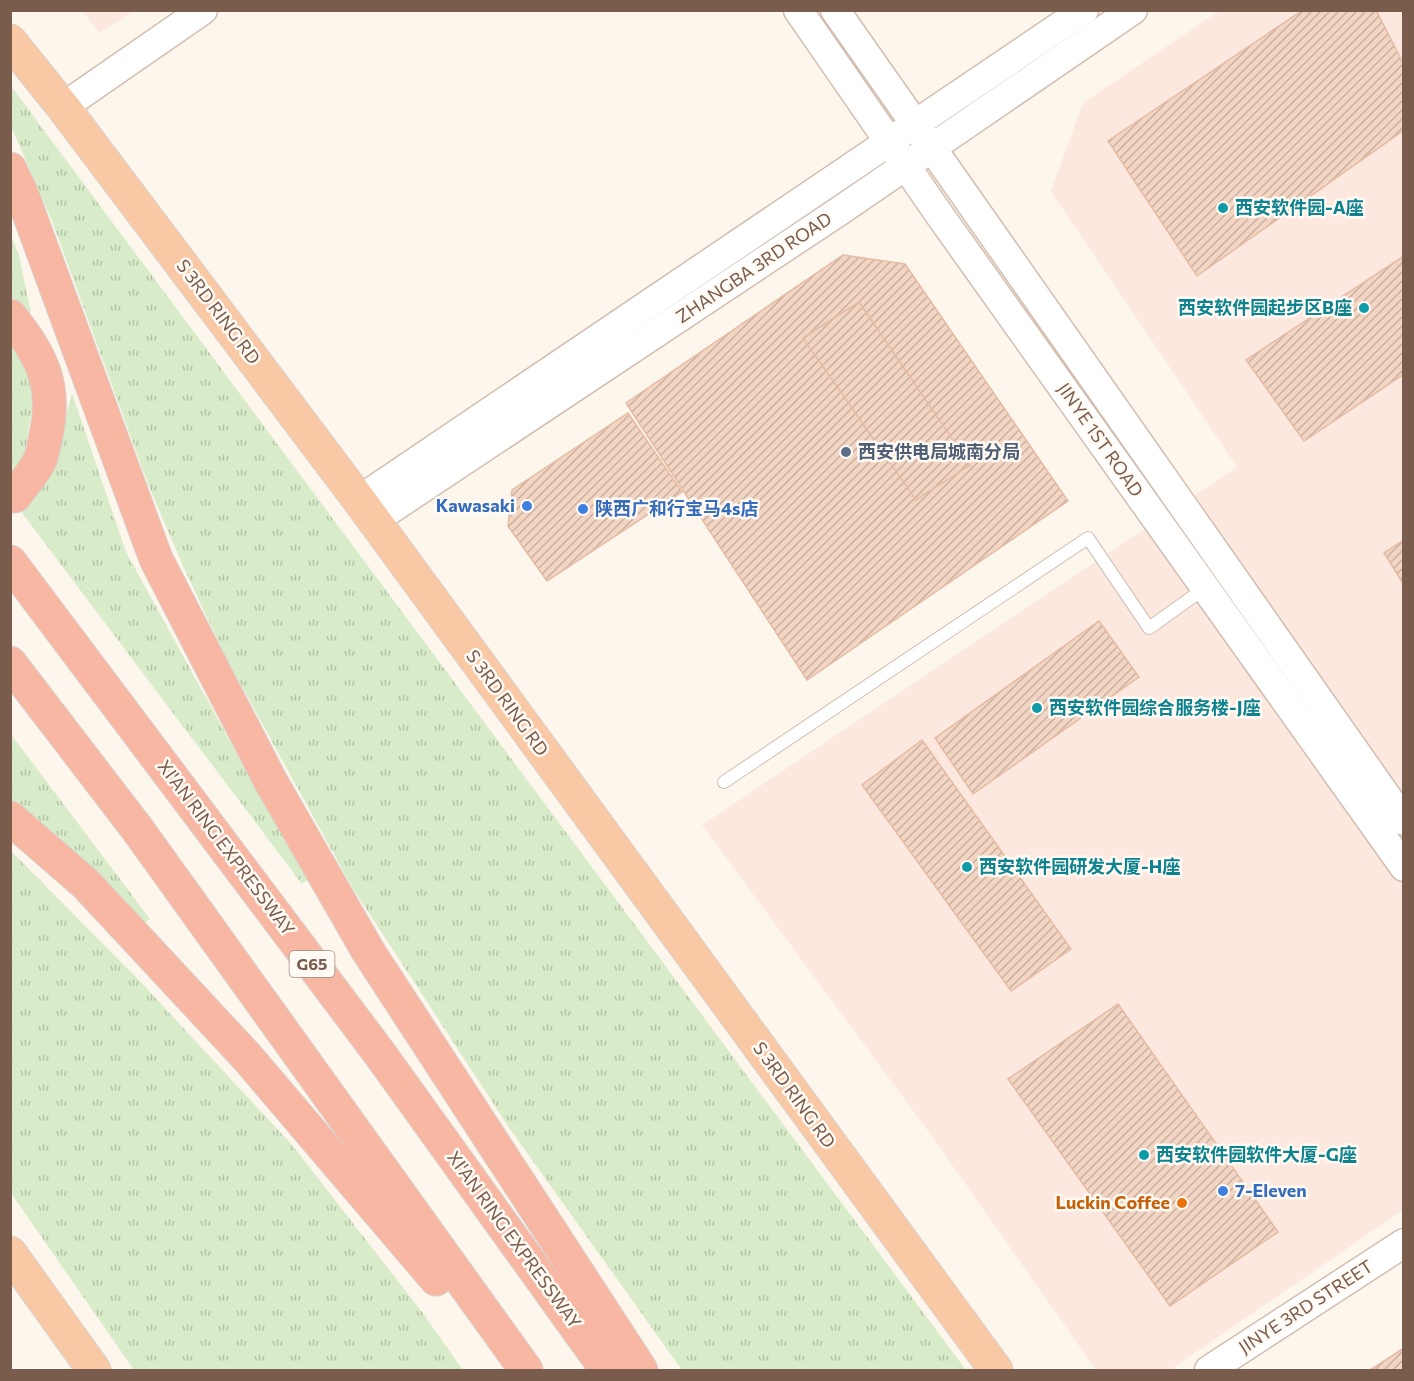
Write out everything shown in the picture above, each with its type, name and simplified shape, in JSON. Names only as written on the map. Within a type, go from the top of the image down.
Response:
[{"type":"highway","name":"S 3RD RING RD","points":[[10,41],[63,107],[366,510],[996,1371]]},
{"type":"highway","points":[[10,169],[21,192],[156,559],[271,782],[368,951],[641,1371]]},
{"type":"highway","points":[[10,316],[27,336],[46,373],[50,401],[40,461],[15,496]]},
{"type":"highway","name":"XI'AN RING EXPRESSWAY","points":[[10,562],[380,1054],[607,1371]]},
{"type":"highway","points":[[10,663],[138,830],[526,1371]]},
{"type":"highway","points":[[10,818],[86,884],[247,1057],[513,1371]]},
{"type":"highway","points":[[10,1253],[94,1371]]},
{"type":"street","points":[[63,107],[203,10]]},
{"type":"street","name":"JINYE 1ST ROAD","points":[[798,10],[906,166],[1404,867]]},
{"type":"street","name":"JINYE 1ST ROAD","points":[[835,10],[1404,820]]},
{"type":"street","name":"ZHANGBA 3RD ROAD","points":[[366,510],[1084,10]]},
{"type":"street","name":"ZHANGBA 3RD ROAD","points":[[366,510],[906,166],[1133,10]]},
{"type":"street","name":"JINYE 3RD STREET","points":[[1209,1371],[1404,1243]]},
{"type":"lane","points":[[724,782],[1088,538],[1149,628],[1205,588]]},
{"type":"shaded area","points":[[82,11],[133,11],[100,33]]},
{"type":"shaded area","points":[[1219,11],[1403,11],[1403,1210],[1170,1370],[1096,1370],[934,1139],[702,825],[1237,467],[1051,191],[1083,103]]},
{"type":"green space","points":[[10,86],[966,1370],[682,1370],[510,1129],[352,887],[225,656],[148,484],[52,221],[11,126]]},
{"type":"green space","points":[[10,233],[19,255],[31,313],[11,297]]},
{"type":"green space","points":[[11,337],[23,353],[34,395],[23,466],[11,487]]},
{"type":"green space","points":[[72,393],[126,552],[265,805],[309,879],[302,884],[22,513],[52,470]]},
{"type":"green space","points":[[10,733],[150,919],[140,925],[11,805]]},
{"type":"green space","points":[[10,850],[135,976],[293,1146],[422,1312],[463,1370],[134,1370],[11,1193]]},
{"type":"building","name":"西安软件园-A座","points":[[1303,10],[1376,10],[1404,65],[1404,130],[1197,276],[1108,141]]},
{"type":"building","name":"西安供电局城南分局","points":[[843,255],[905,264],[1068,501],[807,680],[626,403]]},
{"type":"building","name":"西安软件园起步区B座","points":[[1404,256],[1404,374],[1304,441],[1246,360]]},
{"type":"building","points":[[859,302],[970,465],[916,500],[803,338]]},
{"type":"building","name":"陕西广和行宝马4s店","points":[[628,413],[682,492],[547,581],[508,526],[512,490]]},
{"type":"building","points":[[1404,540],[1404,585],[1384,553]]},
{"type":"building","name":"西安软件园综合服务楼-J座","points":[[1099,621],[1139,677],[973,794],[935,738]]},
{"type":"building","name":"西安软件园研发大厦-H座","points":[[922,740],[1071,949],[1011,991],[862,785]]},
{"type":"building","name":"西安软件园软件大厦-G座","points":[[1118,1004],[1278,1232],[1170,1306],[1008,1079]]},
{"type":"building","points":[[1404,1348],[1404,1370],[1370,1370]]},
{"type":"place","name":"西安软件园-A座","points":[[1223,208]]},
{"type":"place","name":"西安软件园起步区B座","points":[[1364,308]]},
{"type":"place","name":"西安供电局城南分局","points":[[846,452]]},
{"type":"place","name":"Kawasaki","points":[[527,506]]},
{"type":"place","name":"陕西广和行宝马4s店","points":[[583,509]]},
{"type":"place","name":"西安软件园综合服务楼-J座","points":[[1037,708]]},
{"type":"place","name":"西安软件园研发大厦-H座","points":[[967,867]]},
{"type":"place","name":"西安软件园软件大厦-G座","points":[[1144,1155]]},
{"type":"place","name":"7-Eleven","points":[[1223,1191]]},
{"type":"place","name":"Luckin Coffee","points":[[1182,1203]]}]
